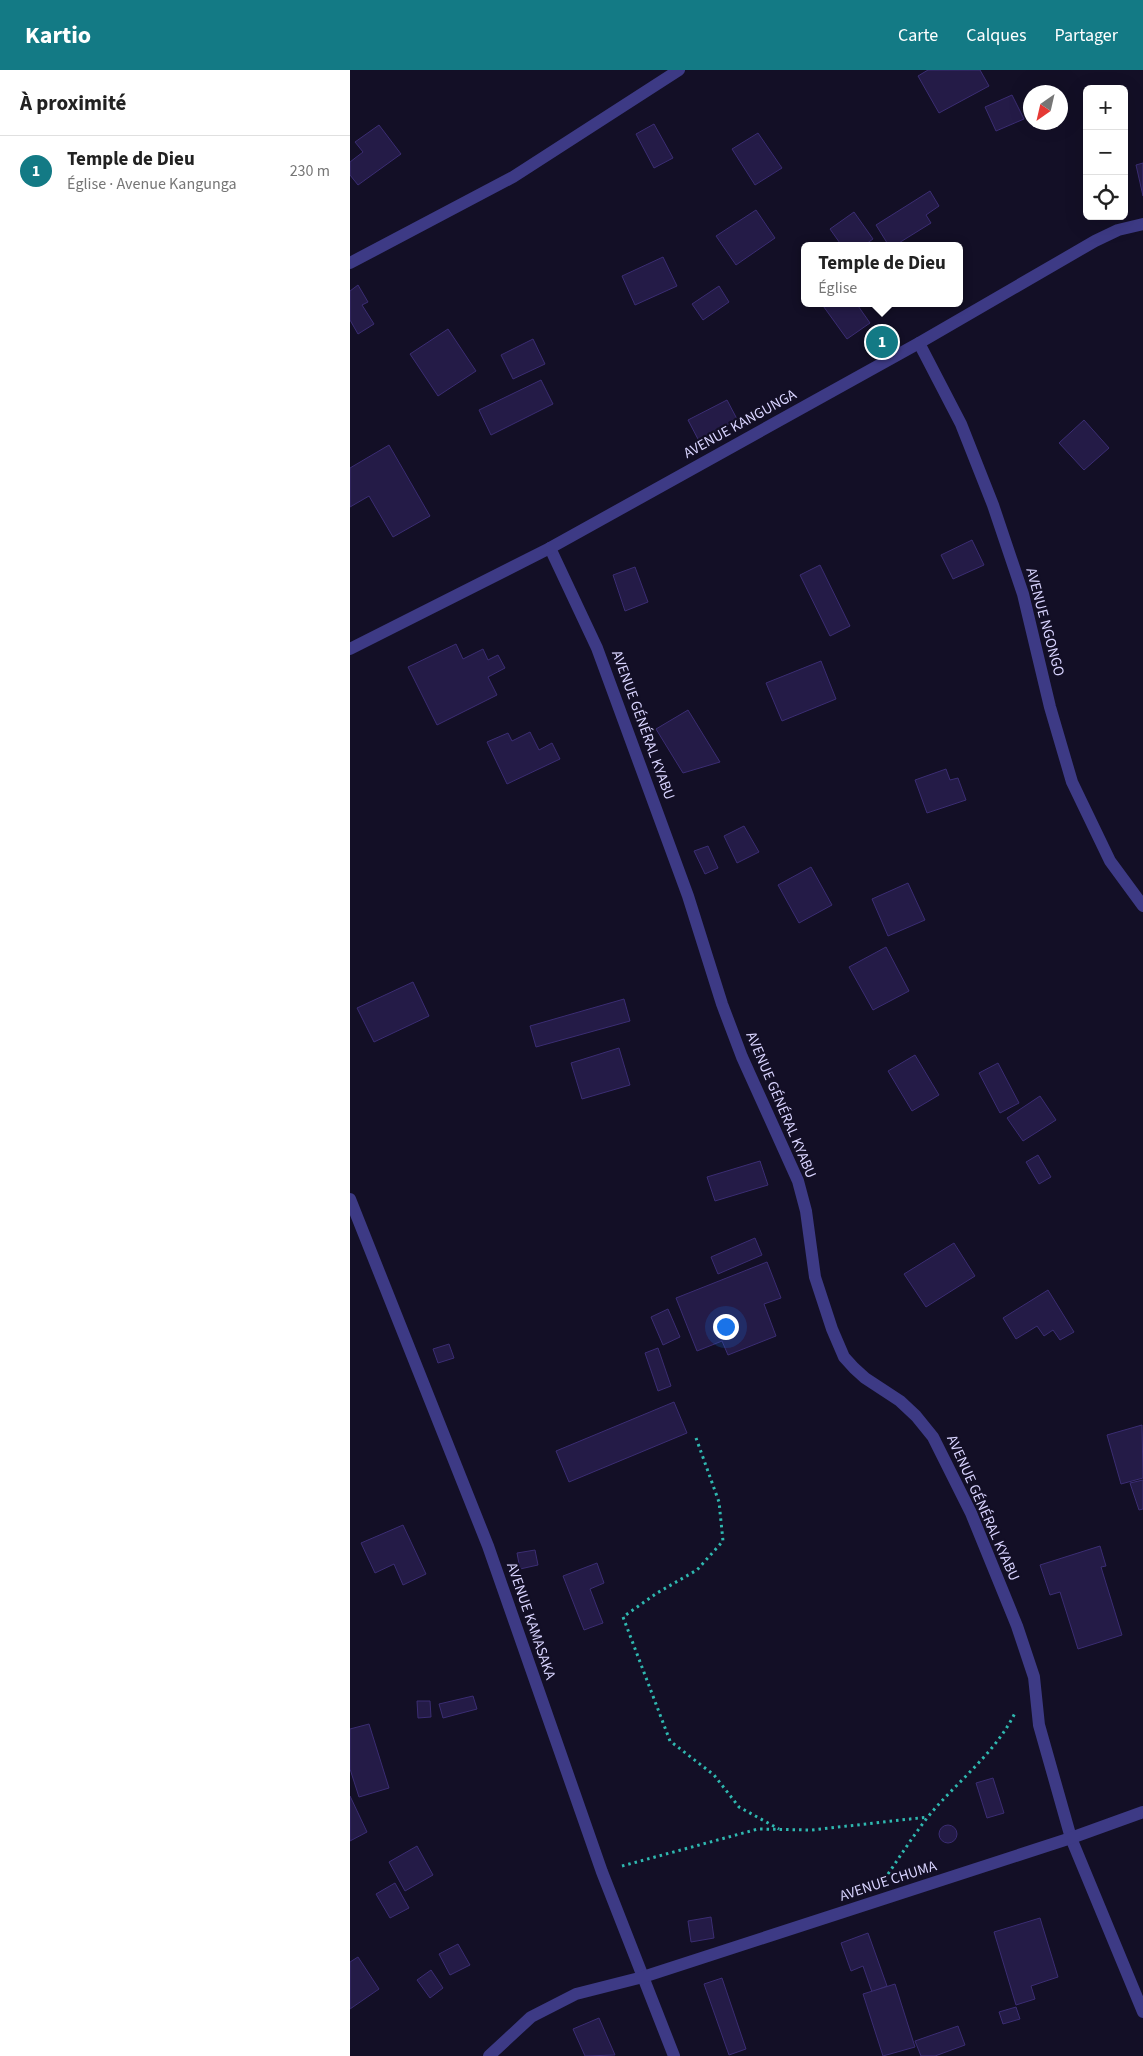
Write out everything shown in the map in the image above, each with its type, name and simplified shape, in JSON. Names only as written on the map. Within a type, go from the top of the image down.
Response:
[{"type":"street","points":[[350,263],[513,177],[679,70]]},
{"type":"street","name":"AVENUE KANGUNGA","points":[[350,649],[550,548],[919,343],[1095,241],[1118,230],[1143,224]]},
{"type":"street","name":"AVENUE NGONGO","points":[[919,343],[961,424],[993,505],[1023,594],[1050,707],[1072,782],[1110,861],[1143,906]]},
{"type":"street","name":"AVENUE GÉNÉRAL KYABU","points":[[550,548],[597,648],[684,887],[739,1048],[798,1181],[806,1212],[815,1276],[832,1329],[844,1357],[854,1368],[865,1378],[900,1401],[916,1416],[933,1437],[971,1513],[1017,1626],[1034,1677],[1039,1725],[1071,1838],[1143,2012]]},
{"type":"street","name":"AVENUE KAMASAKA","points":[[350,1200],[355,1229],[488,1546],[602,1872],[674,2056]]},
{"type":"street","name":"AVENUE CHUMA","points":[[489,2056],[531,2017],[576,1994],[642,1977],[1071,1838],[1143,1812]]},
{"type":"path","points":[[696,1438],[719,1502],[722,1541],[697,1570],[657,1593],[623,1617],[670,1741],[714,1775],[739,1807],[779,1829]]},
{"type":"path","points":[[865,1905],[928,1817],[973,1771],[1007,1729],[1016,1712]]},
{"type":"path","points":[[602,1872],[758,1829],[812,1830],[928,1817]]},
{"type":"building","points":[[928,70],[980,70],[989,86],[939,113],[918,76]]},
{"type":"building","points":[[1012,95],[1023,119],[996,131],[985,107]]},
{"type":"building","points":[[654,124],[673,158],[654,168],[636,134]]},
{"type":"building","points":[[379,125],[401,154],[358,185],[350,175],[350,162],[363,152],[355,142]]},
{"type":"building","points":[[758,133],[782,168],[755,185],[732,149]]},
{"type":"building","points":[[1143,163],[1143,196],[1136,165]]},
{"type":"building","points":[[930,191],[939,206],[926,215],[931,223],[900,242],[887,242],[876,225]]},
{"type":"building","points":[[756,210],[775,238],[736,265],[716,236]]},
{"type":"building","points":[[854,212],[873,239],[869,242],[839,242],[830,229]]},
{"type":"building","points":[[663,257],[677,286],[635,305],[622,276]]},
{"type":"building","points":[[358,285],[368,302],[362,305],[374,324],[358,334],[350,320],[350,291]]},
{"type":"building","points":[[719,286],[729,302],[703,320],[692,304]]},
{"type":"building","points":[[824,307],[859,307],[870,323],[847,339]]},
{"type":"building","points":[[448,329],[476,371],[438,396],[410,354]]},
{"type":"building","points":[[533,339],[545,364],[513,379],[501,355]]},
{"type":"building","points":[[541,380],[553,404],[491,435],[479,410]]},
{"type":"building","points":[[727,400],[737,419],[699,441],[688,420]]},
{"type":"building","points":[[1084,420],[1109,448],[1084,470],[1059,443]]},
{"type":"building","points":[[389,445],[430,516],[393,537],[369,496],[350,507],[350,468]]},
{"type":"building","points":[[972,540],[984,565],[953,579],[941,555]]},
{"type":"building","points":[[820,565],[850,626],[830,636],[800,575]]},
{"type":"building","points":[[635,567],[648,602],[625,611],[613,575]]},
{"type":"building","points":[[456,644],[463,659],[483,649],[488,660],[498,655],[505,668],[488,677],[497,695],[437,725],[408,667]]},
{"type":"building","points":[[821,661],[836,699],[782,721],[766,683]]},
{"type":"building","points":[[688,710],[720,762],[683,773],[656,729]]},
{"type":"building","points":[[530,732],[539,750],[552,743],[560,759],[507,784],[487,742],[508,733],[512,741]]},
{"type":"building","points":[[946,769],[950,780],[958,778],[966,800],[927,813],[915,780]]},
{"type":"building","points":[[744,826],[759,852],[737,863],[724,836]]},
{"type":"building","points":[[708,846],[718,868],[705,874],[694,851]]},
{"type":"building","points":[[811,867],[832,905],[799,923],[778,885]]},
{"type":"building","points":[[908,883],[925,920],[888,936],[872,899]]},
{"type":"building","points":[[886,947],[909,991],[873,1010],[849,967]]},
{"type":"building","points":[[413,982],[429,1016],[374,1042],[357,1008]]},
{"type":"building","points":[[624,999],[630,1021],[536,1047],[530,1026]]},
{"type":"building","points":[[619,1048],[630,1085],[582,1099],[571,1063]]},
{"type":"building","points":[[915,1055],[939,1095],[912,1111],[888,1071]]},
{"type":"building","points":[[998,1063],[1019,1103],[1000,1113],[979,1073]]},
{"type":"building","points":[[1040,1096],[1056,1120],[1023,1141],[1007,1118]]},
{"type":"building","points":[[1038,1155],[1051,1177],[1039,1184],[1026,1162]]},
{"type":"building","points":[[760,1161],[768,1185],[715,1201],[707,1177]]},
{"type":"building","points":[[755,1238],[762,1255],[718,1274],[711,1257]]},
{"type":"building","points":[[954,1243],[975,1276],[926,1307],[904,1274]]},
{"type":"building","points":[[767,1262],[781,1298],[764,1304],[776,1336],[728,1355],[722,1341],[697,1351],[676,1298]]},
{"type":"building","points":[[1048,1290],[1074,1332],[1060,1340],[1053,1330],[1044,1336],[1037,1326],[1016,1339],[1003,1318]]},
{"type":"building","points":[[668,1309],[680,1337],[663,1345],[651,1317]]},
{"type":"building","points":[[449,1344],[454,1358],[438,1363],[433,1349]]},
{"type":"building","points":[[658,1348],[671,1386],[658,1391],[645,1353]]},
{"type":"building","points":[[674,1402],[687,1433],[569,1482],[556,1451]]},
{"type":"building","points":[[1142,1425],[1143,1478],[1121,1484],[1107,1435]]},
{"type":"building","points":[[1143,1480],[1143,1509],[1139,1510],[1130,1483]]},
{"type":"building","points":[[403,1525],[426,1574],[403,1585],[394,1564],[375,1573],[361,1543]]},
{"type":"building","points":[[1100,1546],[1106,1566],[1101,1567],[1122,1635],[1078,1649],[1060,1592],[1050,1595],[1040,1565]]},
{"type":"building","points":[[535,1550],[538,1565],[520,1569],[517,1553]]},
{"type":"building","points":[[597,1563],[604,1583],[590,1589],[603,1623],[584,1630],[563,1576]]},
{"type":"building","points":[[473,1696],[477,1709],[443,1718],[439,1704]]},
{"type":"building","points":[[417,1701],[430,1701],[431,1717],[418,1718]]},
{"type":"building","points":[[369,1724],[389,1788],[359,1797],[350,1769],[350,1729]]},
{"type":"building","points":[[993,1778],[1004,1813],[987,1818],[976,1783]]},
{"type":"building","points":[[350,1796],[367,1832],[350,1841]]},
{"type":"building","points":[[948,1825],[954,1828],[957,1834],[954,1840],[948,1843],[942,1840],[939,1834],[942,1828]]},
{"type":"building","points":[[417,1846],[433,1875],[405,1891],[389,1862]]},
{"type":"building","points":[[395,1883],[409,1908],[390,1918],[376,1894]]},
{"type":"building","points":[[711,1917],[714,1938],[691,1942],[688,1921]]},
{"type":"building","points":[[1040,1918],[1058,1977],[1031,1986],[1035,1999],[1016,2005],[994,1932]]},
{"type":"building","points":[[868,1933],[887,1986],[872,1992],[863,1966],[851,1971],[841,1943]]},
{"type":"building","points":[[458,1944],[470,1965],[450,1975],[439,1954]]},
{"type":"building","points":[[358,1957],[379,1989],[350,2009],[350,1962]]},
{"type":"building","points":[[431,1970],[443,1988],[430,1998],[417,1980]]},
{"type":"building","points":[[722,1978],[746,2049],[729,2055],[704,1984]]},
{"type":"building","points":[[895,1984],[915,2047],[883,2056],[863,1994]]},
{"type":"building","points":[[1016,2007],[1020,2019],[1003,2024],[999,2012]]},
{"type":"building","points":[[599,2018],[615,2055],[585,2056],[573,2029]]},
{"type":"building","points":[[958,2026],[965,2045],[935,2056],[921,2056],[915,2041]]},
{"type":"place","name":"Temple de Dieu","points":[[882,342]]}]
